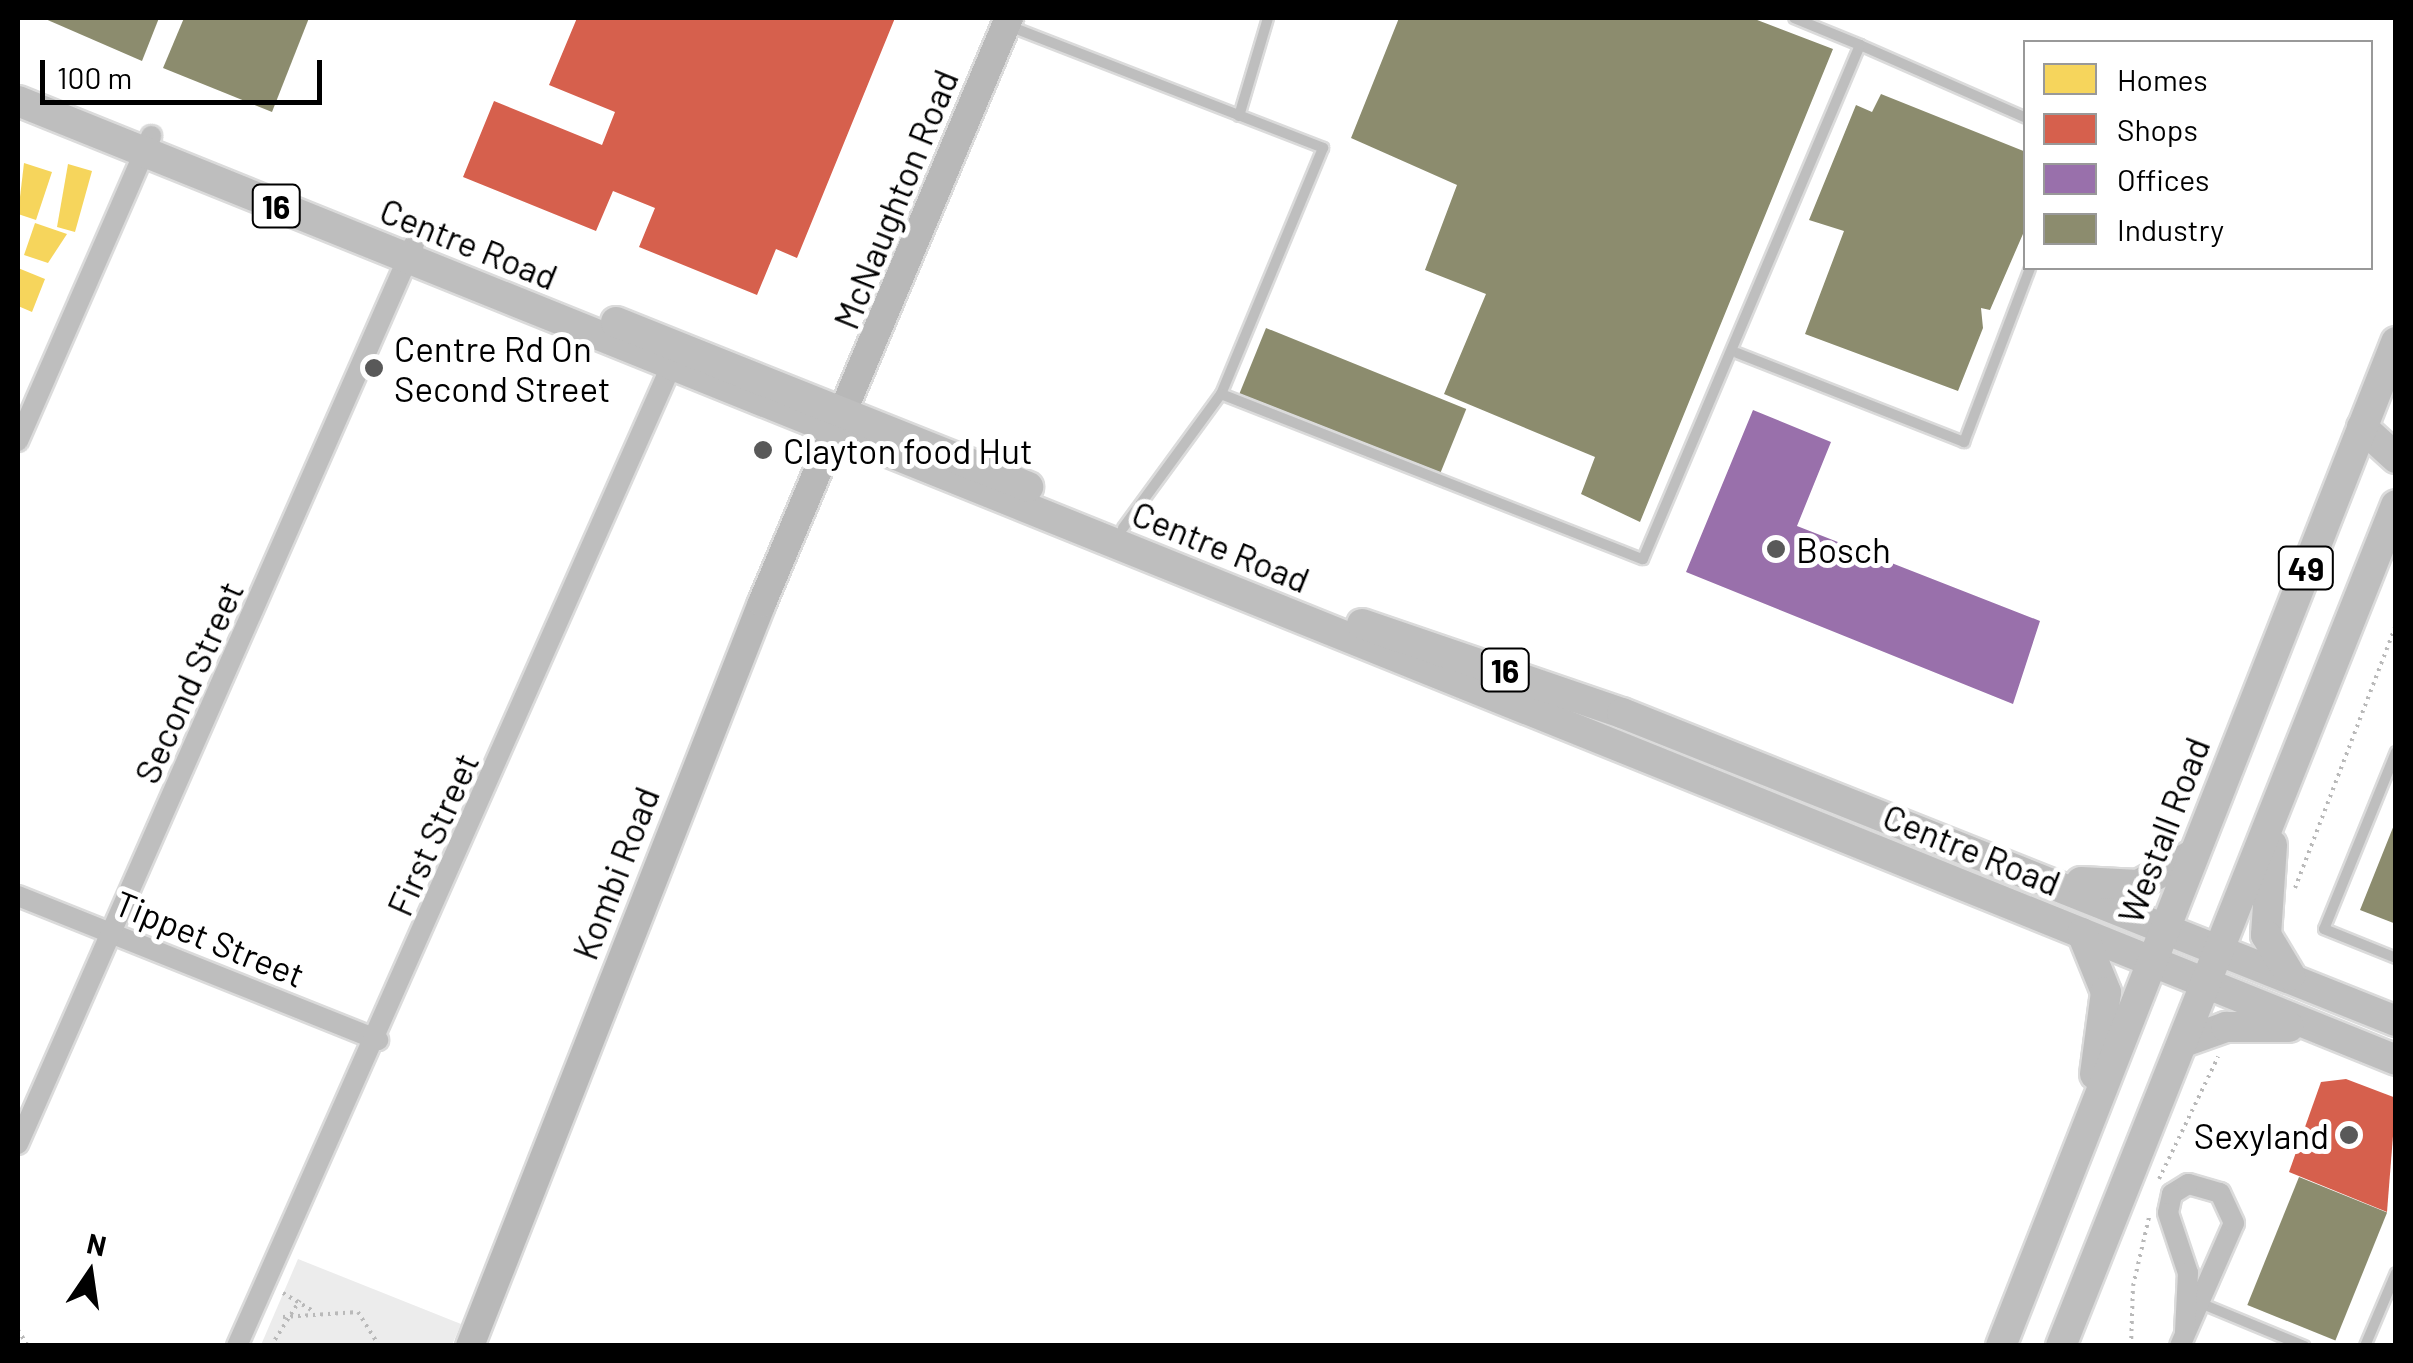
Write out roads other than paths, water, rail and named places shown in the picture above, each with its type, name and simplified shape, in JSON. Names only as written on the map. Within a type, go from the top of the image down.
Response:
[{"type":"main road","name":"McNaughton Road","points":[[845,421],[1008,21]]},
{"type":"main road","name":"Centre Road","points":[[18,83],[148,144],[411,251],[1123,528],[2043,878],[2396,1020]]},
{"type":"main road","name":"Centre Road","points":[[18,101],[148,144]]},
{"type":"main road","name":"Westall Road","points":[[2001,1346],[2396,342]]},
{"type":"main road","name":"Centre Road","points":[[845,421],[2152,963],[2396,1060]]},
{"type":"main road","name":"Kombi Road","points":[[470,1346],[762,603],[845,421]]},
{"type":"main road","points":[[2362,427],[2396,458]]},
{"type":"main road","name":"49","points":[[2061,1346],[2396,505]]},
{"type":"main road","points":[[2278,798],[2266,935],[2293,977]]},
{"type":"main road","points":[[2043,878],[2138,885],[2194,854]]},
{"type":"main road","points":[[2082,934],[2106,992],[2086,1131]]},
{"type":"main road","points":[[2184,1042],[2226,1026],[2312,1028]]},
{"type":"main road","points":[[2081,1346],[2095,1264]]},
{"type":"street","points":[[18,441],[148,144]]},
{"type":"street","name":"Second Street","points":[[18,1144],[411,251]]},
{"type":"street","name":"First Street","points":[[237,1346],[378,1040],[676,355]]},
{"type":"street","name":"Tippet Street","points":[[18,896],[378,1040]]},
{"type":"street","points":[[2188,1184],[2220,1193],[2234,1223],[2182,1339],[2188,1273],[2168,1213],[2172,1194],[2188,1184]]},
{"type":"lane","points":[[1239,116],[1268,18]]},
{"type":"lane","points":[[1794,18],[2023,117]]},
{"type":"lane","points":[[1008,21],[1323,148],[1221,394],[1123,528]]},
{"type":"lane","points":[[1221,394],[1644,559],[1737,352],[1860,45]]},
{"type":"lane","points":[[1737,352],[1964,442],[2029,270]]},
{"type":"lane","points":[[2396,752],[2324,930],[2396,958]]},
{"type":"lane","points":[[2366,1346],[2396,1273]]},
{"type":"lane","points":[[2200,1303],[2304,1346]]},
{"type":"place","name":"Centre Rd On Second Street","points":[[374,368]]},
{"type":"place","name":"Clayton food Hut","points":[[763,450]]},
{"type":"place","name":"Bosch","points":[[1776,549]]},
{"type":"place","name":"Sexyland","points":[[2349,1135]]}]
